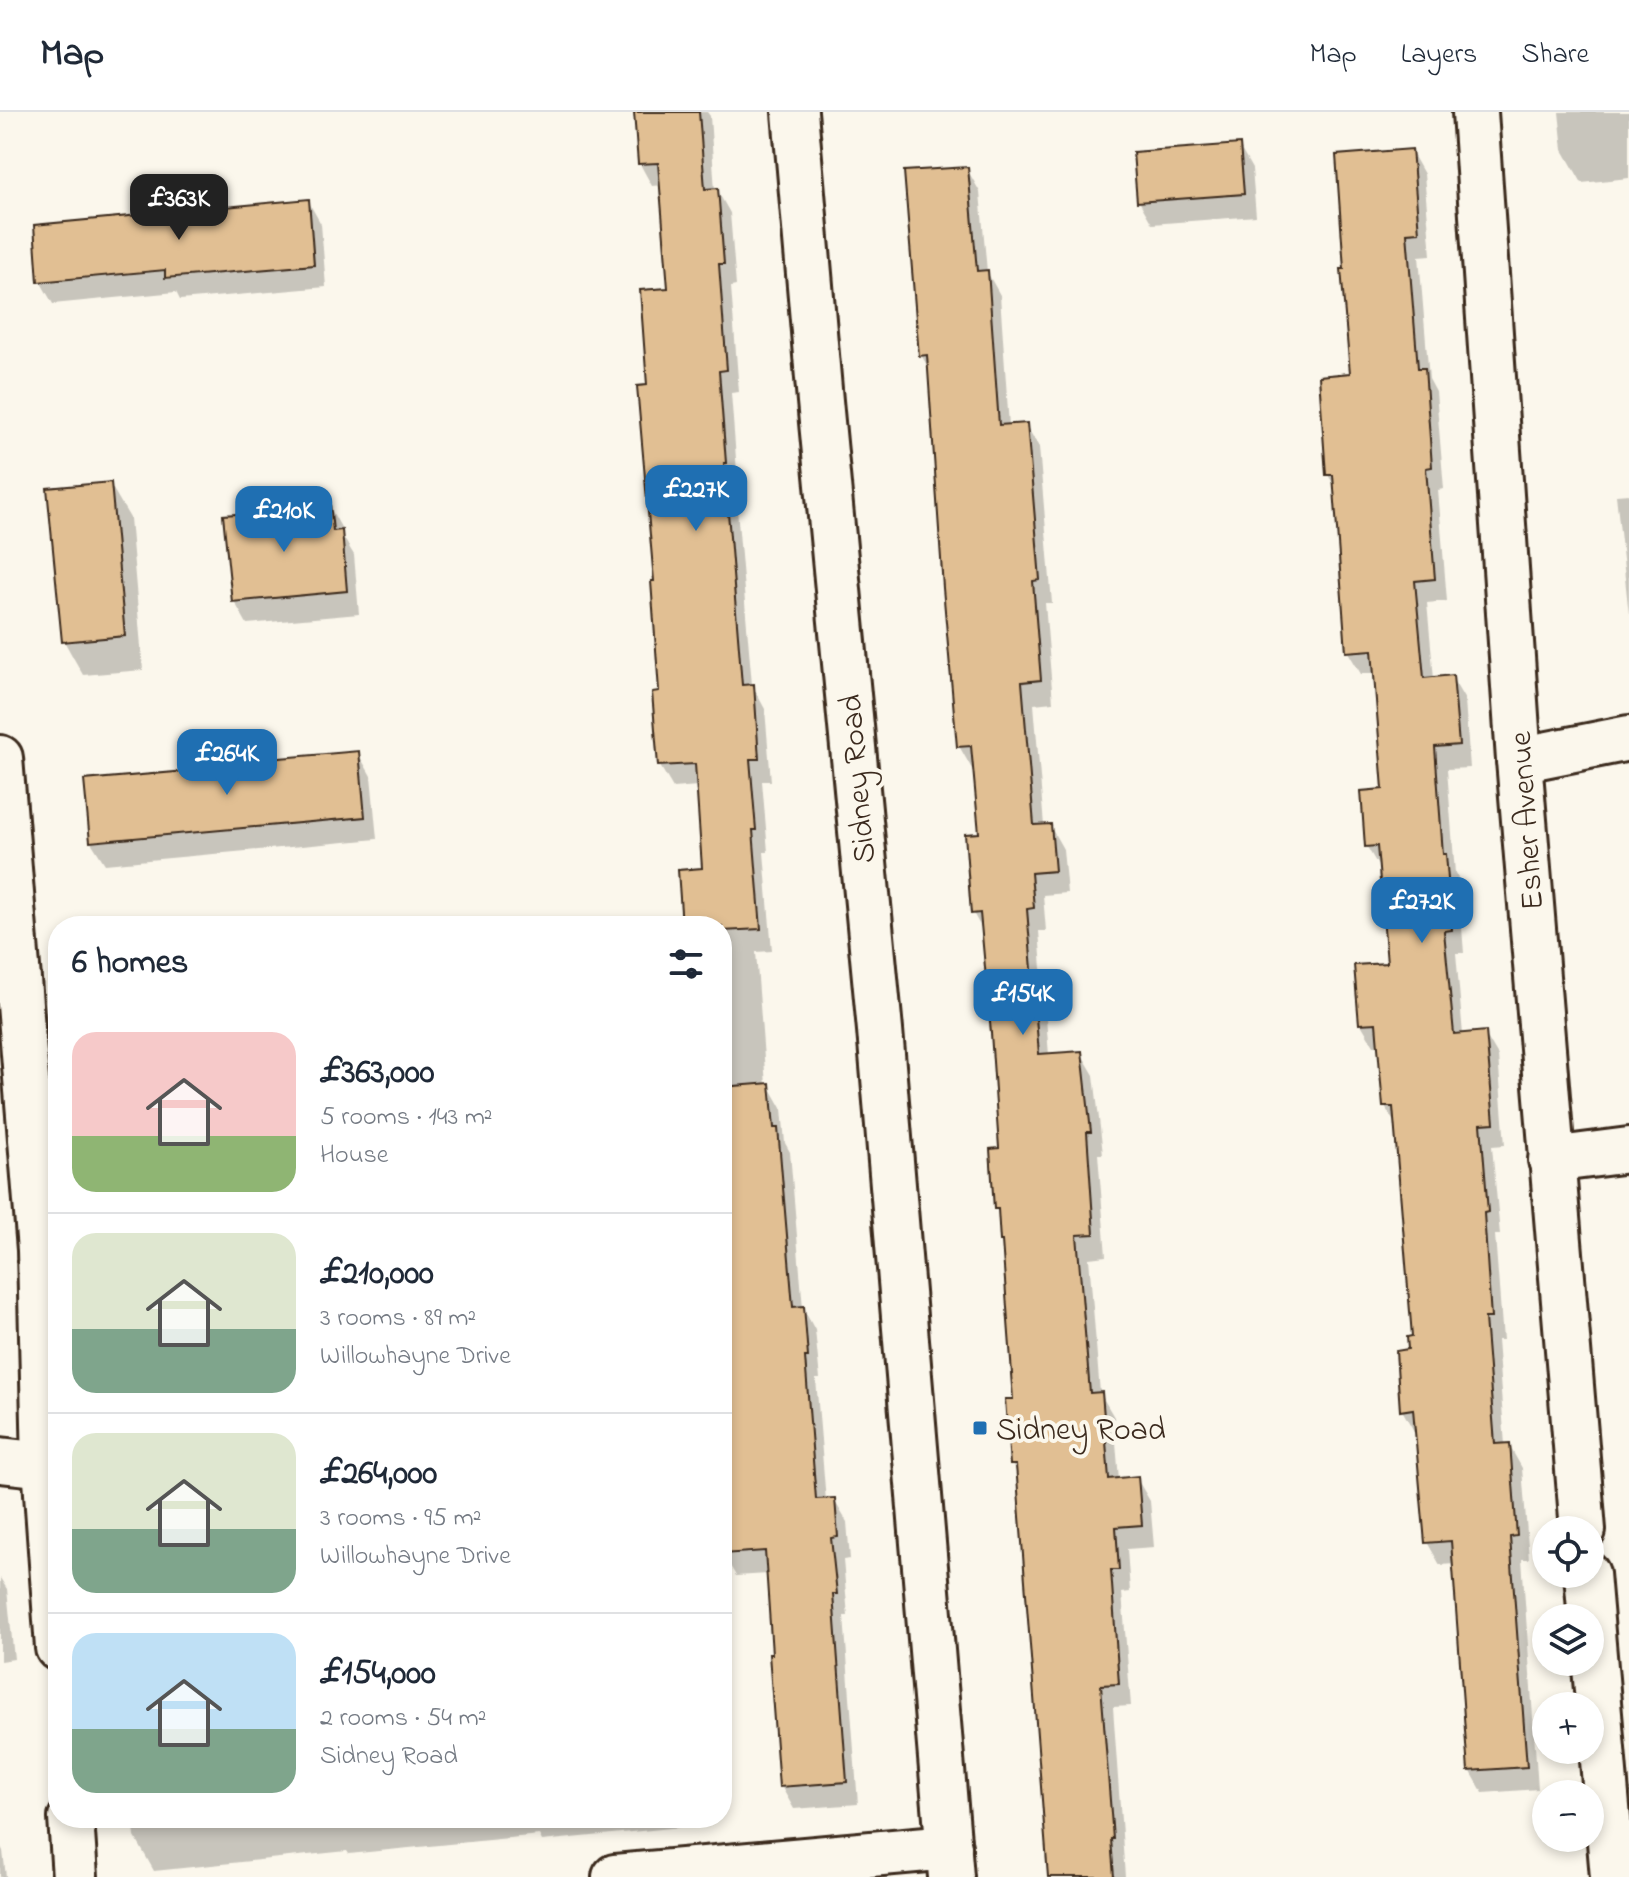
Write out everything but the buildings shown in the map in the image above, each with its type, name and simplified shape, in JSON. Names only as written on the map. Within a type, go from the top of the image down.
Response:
[{"type":"street","name":"Sidney Road","points":[[795,112],[880,1030],[950,1862]]},
{"type":"street","name":"Esher Avenue","points":[[1475,112],[1519,760],[1582,1516]]},
{"type":"street","points":[[1519,760],[1629,738]]},
{"type":"street","points":[[0,758],[40,1250],[48,1507]]},
{"type":"street","points":[[1551,1160],[1629,1150]]},
{"type":"street","points":[[0,1460],[45,1465]]},
{"type":"street","points":[[1588,1588],[1613,1877]]},
{"type":"street","points":[[72,1828],[75,1877]]},
{"type":"street","points":[[615,1877],[950,1862]]},
{"type":"place","name":"Sidney Road","points":[[980,1428]]}]
